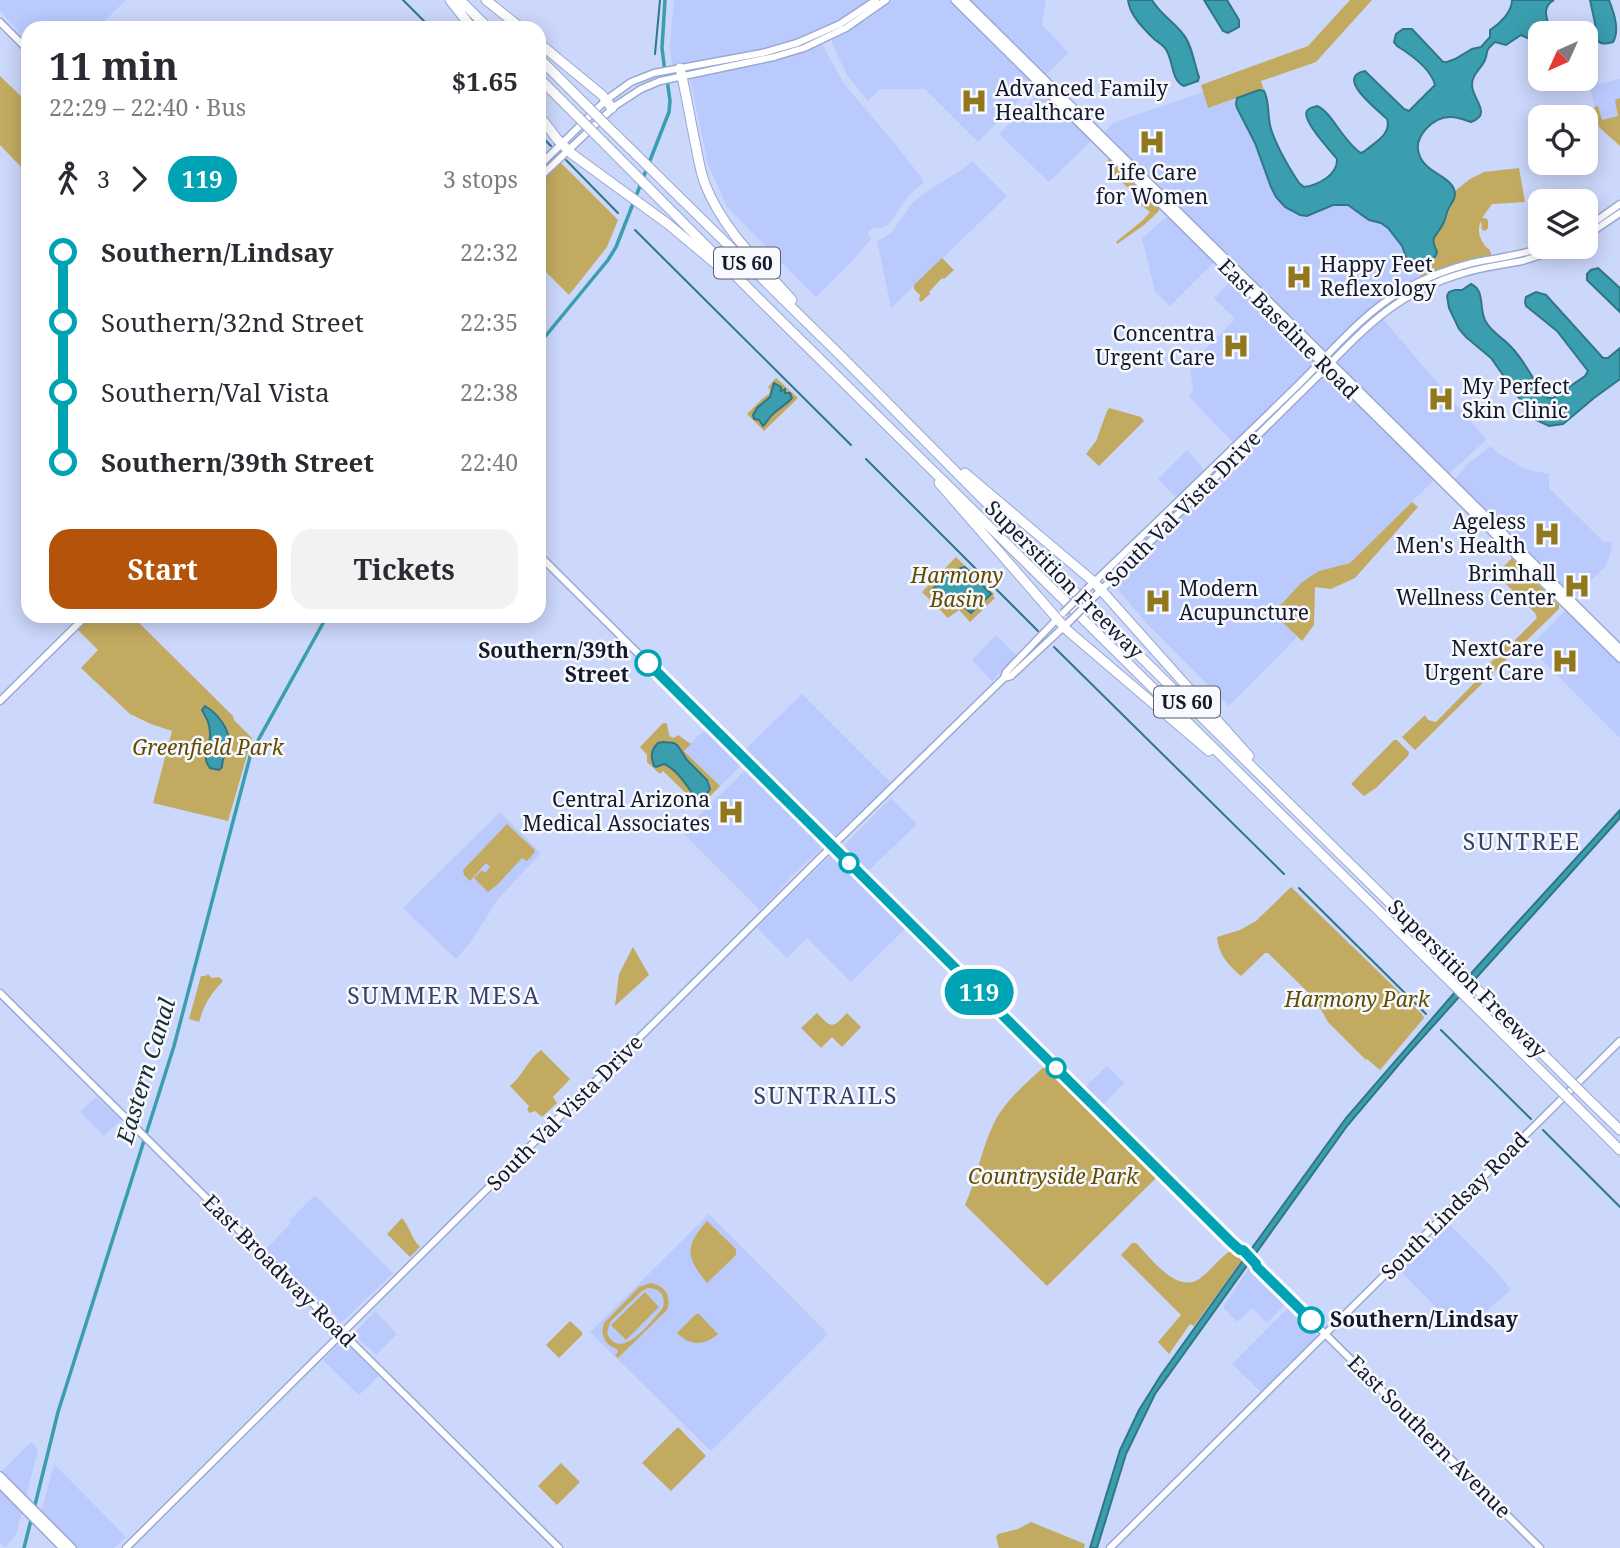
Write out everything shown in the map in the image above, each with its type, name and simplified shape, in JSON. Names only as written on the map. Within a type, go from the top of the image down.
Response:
[{"type":"highway","points":[[450,0],[466,21]]},
{"type":"highway","points":[[460,0],[481,21]]},
{"type":"highway","points":[[484,0],[504,21]]},
{"type":"highway","points":[[484,0],[512,21]]},
{"type":"highway","points":[[546,49],[612,108]]},
{"type":"highway","name":"US 60","points":[[546,65],[841,355]]},
{"type":"highway","points":[[681,72],[704,182],[718,211],[749,251],[841,355]]},
{"type":"highway","name":"Superstition Freeway","points":[[546,85],[1620,1150]]},
{"type":"highway","points":[[546,124],[565,147],[648,208],[760,300]]},
{"type":"highway","name":"Superstition Freeway","points":[[841,355],[1620,1130]]},
{"type":"highway","points":[[882,419],[1064,620],[1246,786],[1261,794]]},
{"type":"highway","points":[[926,442],[940,450],[1091,585],[1304,818]]},
{"type":"main road","points":[[546,170],[606,100],[631,82],[668,70],[681,72],[724,67],[763,56],[840,24],[876,0]]},
{"type":"main road","points":[[546,161],[634,93],[681,72],[804,48],[861,19],[887,0]]},
{"type":"main road","name":"East Baseline Road","points":[[955,0],[990,30],[1276,317],[1326,362],[1620,649]]},
{"type":"main road","name":"East Baseline Road","points":[[964,0],[990,30]]},
{"type":"main road","points":[[0,22],[21,43]]},
{"type":"main road","name":"East Baseline Road","points":[[1079,118],[1292,324],[1326,362],[1620,658]]},
{"type":"main road","points":[[1598,220],[1620,204]]},
{"type":"main road","points":[[1598,228],[1620,213]]},
{"type":"main road","points":[[1326,362],[1361,320],[1384,302],[1416,284],[1455,268],[1528,252]]},
{"type":"main road","points":[[1326,362],[1376,318],[1422,289],[1460,274],[1530,259]]},
{"type":"main road","points":[[1276,317],[1292,324]]},
{"type":"main road","name":"South Val Vista Drive","points":[[126,1548],[832,846],[1004,678],[1011,676],[1064,620],[1091,585],[1326,362]]},
{"type":"main road","name":"South Val Vista Drive","points":[[1064,620],[1098,593],[1266,426],[1326,362]]},
{"type":"main road","points":[[1266,426],[1279,404]]},
{"type":"main road","name":"East Southern Avenue","points":[[546,562],[1240,1250],[1254,1267],[1541,1548]]},
{"type":"main road","points":[[0,701],[79,623]]},
{"type":"main road","name":"East Broadway Road","points":[[0,993],[559,1548]]},
{"type":"main road","name":"South Lindsay Road","points":[[1110,1548],[1620,1041]]},
{"type":"main road","points":[[0,1476],[63,1548]]},
{"type":"main road","points":[[0,1484],[72,1548]]},
{"type":"shaded area","points":[[0,0],[126,0],[104,21],[21,21],[21,34],[0,11]]},
{"type":"shaded area","points":[[674,0],[869,0],[857,11],[816,33],[794,41],[672,66],[670,47]]},
{"type":"shaded area","points":[[892,0],[950,0],[1034,83],[978,142],[925,89],[880,89],[868,101],[847,75],[832,40],[866,21]]},
{"type":"shaded area","points":[[971,0],[1046,0],[1042,25],[1069,53],[1048,73],[1043,74]]},
{"type":"shaded area","points":[[1128,0],[1152,0],[1186,38],[1198,81],[1184,86],[1176,79],[1168,53],[1137,20]]},
{"type":"shaded area","points":[[1204,0],[1227,0],[1239,20],[1239,27],[1228,33],[1223,31]]},
{"type":"shaded area","points":[[1512,0],[1554,0],[1547,6],[1548,21],[1528,21],[1528,38],[1521,35],[1506,45],[1495,42],[1488,49],[1485,60],[1472,81],[1481,110],[1477,119],[1471,122],[1453,117],[1437,120],[1426,129],[1419,141],[1422,161],[1450,183],[1455,194],[1444,222],[1434,237],[1437,252],[1434,258],[1417,266],[1410,265],[1402,246],[1388,228],[1369,220],[1348,205],[1333,205],[1307,216],[1285,207],[1276,197],[1255,143],[1237,108],[1237,98],[1259,90],[1264,91],[1271,129],[1283,157],[1299,183],[1304,187],[1315,184],[1331,174],[1337,159],[1312,128],[1306,115],[1308,110],[1317,106],[1322,109],[1355,148],[1361,153],[1365,151],[1382,137],[1388,124],[1387,119],[1356,86],[1354,80],[1357,74],[1365,71],[1409,111],[1435,85],[1425,68],[1397,46],[1394,42],[1396,34],[1403,29],[1412,29],[1443,62],[1447,62],[1481,47],[1490,37],[1490,30],[1508,13]]},
{"type":"shaded area","points":[[1590,0],[1609,0],[1616,27],[1613,42],[1598,40],[1598,21],[1595,21]]},
{"type":"shaded area","points":[[822,44],[844,84],[924,182],[909,195],[888,225],[869,230],[871,239],[816,297],[727,207],[708,164],[690,79],[759,64]]},
{"type":"shaded area","points":[[1620,79],[1620,146],[1599,127],[1598,105],[1594,105],[1591,91],[1598,91],[1598,84]]},
{"type":"shaded area","points":[[1043,91],[1092,140],[1049,182],[999,134]]},
{"type":"shaded area","points":[[1203,92],[1208,108],[1237,98],[1236,104],[1255,143],[1271,187],[1285,207],[1292,212],[1311,215],[1333,205],[1348,205],[1369,220],[1388,228],[1402,246],[1408,262],[1417,266],[1421,278],[1372,308],[1351,325],[1327,351],[1322,350],[1103,134],[1113,123]]},
{"type":"shaded area","points":[[972,161],[1007,196],[891,308],[877,240],[892,232],[920,196]]},
{"type":"shaded area","points":[[1169,217],[1215,261],[1170,306],[1155,292],[1142,238]]},
{"type":"shaded area","points":[[1598,268],[1620,288],[1620,312],[1587,280],[1587,274]]},
{"type":"shaded area","points":[[1233,279],[1315,362],[1235,444],[1189,397],[1193,391],[1190,365],[1235,319],[1214,298]]},
{"type":"shaded area","points":[[1471,284],[1479,291],[1484,317],[1489,326],[1510,345],[1548,398],[1553,398],[1585,376],[1588,371],[1557,331],[1526,306],[1526,297],[1536,292],[1546,295],[1603,358],[1608,358],[1620,348],[1620,379],[1563,424],[1549,426],[1534,419],[1491,358],[1459,329],[1449,308],[1449,292],[1462,290]]},
{"type":"shaded area","points":[[1382,318],[1485,438],[1485,441],[1450,473],[1336,362],[1353,342]]},
{"type":"shaded area","points":[[1326,374],[1435,479],[1350,563],[1319,571],[1311,576],[1273,612],[1297,637],[1229,706],[1152,629],[1112,583]]},
{"type":"shaded area","points":[[774,383],[781,387],[781,391],[785,389],[785,393],[790,393],[792,398],[763,426],[753,415],[770,397]]},
{"type":"shaded area","points":[[1491,446],[1520,466],[1549,474],[1549,488],[1604,542],[1612,542],[1605,567],[1574,597],[1454,480],[1468,464]]},
{"type":"shaded area","points":[[1187,450],[1205,471],[1178,500],[1158,479]]},
{"type":"shaded area","name":"Harmony Basin","points":[[965,567],[991,594],[971,613],[964,607],[947,608],[931,590],[938,585],[938,580]]},
{"type":"shaded area","points":[[1571,605],[1620,654],[1620,738],[1529,647]]},
{"type":"shaded area","points":[[996,635],[1017,656],[992,681],[972,660]]},
{"type":"shaded area","points":[[802,694],[891,783],[832,839],[743,752]]},
{"type":"shaded area","points":[[205,706],[219,718],[228,734],[228,745],[219,770],[210,768],[207,764],[210,733],[202,710]]},
{"type":"shaded area","points":[[707,727],[741,763],[720,786],[684,750]]},
{"type":"shaded area","points":[[658,743],[678,746],[687,760],[707,780],[710,789],[703,799],[695,797],[669,767],[664,764],[654,766],[652,751]]},
{"type":"shaded area","points":[[746,769],[821,846],[760,910],[682,832]]},
{"type":"shaded area","points":[[891,798],[917,824],[868,871],[844,845]]},
{"type":"shaded area","points":[[1620,810],[1620,818],[1406,1056],[1347,1126],[1155,1394],[1126,1454],[1097,1548],[1090,1548],[1120,1450],[1139,1410],[1226,1284],[1346,1118],[1475,969]]},
{"type":"shaded area","points":[[500,812],[541,853],[498,899],[456,959],[403,908]]},
{"type":"shaded area","points":[[832,854],[907,927],[851,982],[807,938],[787,958],[757,928]]},
{"type":"shaded area","points":[[1107,1066],[1124,1083],[1101,1107],[1083,1089]]},
{"type":"shaded area","points":[[97,1097],[121,1120],[104,1136],[80,1112]]},
{"type":"shaded area","points":[[315,1195],[393,1273],[342,1322],[265,1250]]},
{"type":"shaded area","points":[[709,1214],[828,1334],[711,1451],[590,1332]]},
{"type":"shaded area","points":[[1448,1223],[1498,1273],[1511,1290],[1461,1332],[1400,1271]]},
{"type":"shaded area","points":[[1250,1267],[1286,1303],[1267,1323],[1252,1308],[1237,1322],[1223,1307]]},
{"type":"shaded area","points":[[1289,1307],[1316,1332],[1317,1337],[1261,1392],[1232,1364]]},
{"type":"shaded area","points":[[375,1311],[397,1334],[376,1355],[355,1332]]},
{"type":"shaded area","points":[[341,1342],[345,1342],[379,1376],[359,1395],[323,1360]]},
{"type":"shaded area","points":[[31,1442],[38,1449],[26,1497],[2,1471]]},
{"type":"shaded area","points":[[54,1464],[126,1537],[114,1548],[76,1548],[38,1511],[43,1506]]},
{"type":"shaded area","points":[[0,1490],[22,1512],[16,1535],[5,1547],[0,1542]]},
{"type":"green space","points":[[1350,0],[1372,0],[1316,62],[1261,81],[1264,91],[1259,90],[1208,108],[1201,85],[1308,46]]},
{"type":"green space","points":[[0,76],[21,96],[21,167],[0,145]]},
{"type":"green space","points":[[1620,98],[1620,146],[1598,123],[1598,106],[1602,120],[1618,116],[1615,100]]},
{"type":"green space","points":[[1108,159],[1159,207],[1159,211],[1144,225],[1117,244],[1116,242],[1150,212],[1141,205],[1146,199],[1126,186],[1107,167]]},
{"type":"green space","points":[[561,163],[618,220],[607,247],[569,295],[546,272],[546,177]]},
{"type":"green space","points":[[1519,168],[1525,202],[1492,204],[1482,218],[1488,220],[1488,228],[1485,231],[1482,230],[1481,221],[1480,237],[1492,257],[1421,278],[1417,266],[1424,260],[1432,259],[1436,251],[1433,238],[1445,222],[1455,191],[1484,172]]},
{"type":"green space","points":[[942,258],[954,270],[942,278],[921,302],[914,285]]},
{"type":"green space","points":[[776,378],[798,398],[764,431],[747,414],[769,394],[768,387]]},
{"type":"green space","points":[[1109,408],[1141,417],[1144,421],[1099,466],[1086,454],[1096,441]]},
{"type":"green space","points":[[1412,502],[1418,507],[1355,578],[1331,589],[1315,587],[1314,625],[1302,641],[1273,613],[1311,576],[1319,571],[1350,563]]},
{"type":"green space","name":"Harmony Basin","points":[[956,557],[995,598],[970,622],[959,610],[948,618],[922,592]]},
{"type":"green space","points":[[1512,558],[1559,605],[1559,609],[1521,646],[1518,646],[1515,640],[1537,618],[1496,574]]},
{"type":"green space","name":"Greenfield Park","points":[[79,623],[139,623],[252,738],[228,821],[153,803],[172,731],[130,714],[81,668],[98,650],[75,627]]},
{"type":"green space","points":[[1507,643],[1512,648],[1512,654],[1415,750],[1402,737],[1425,715],[1428,720],[1436,722],[1485,672],[1497,656],[1496,653]]},
{"type":"green space","points":[[666,723],[672,737],[678,735],[691,744],[684,751],[720,786],[700,807],[663,771],[660,774],[647,762],[647,755],[640,747]]},
{"type":"green space","points":[[1394,740],[1409,752],[1408,756],[1376,788],[1364,796],[1351,784]]},
{"type":"green space","points":[[507,824],[535,852],[527,861],[522,858],[488,892],[474,878],[482,870],[485,873],[490,867],[486,863],[470,881],[463,870]]},
{"type":"green space","name":"Harmony Park","points":[[1291,887],[1424,1018],[1380,1070],[1366,1060],[1328,1022],[1315,999],[1268,953],[1241,976],[1222,954],[1217,937],[1240,930],[1256,921]]},
{"type":"green space","points":[[633,947],[649,975],[615,1006],[619,974]]},
{"type":"green space","points":[[208,974],[223,981],[208,1000],[199,1022],[189,1019],[201,976]]},
{"type":"green space","points":[[817,1013],[832,1025],[847,1013],[861,1027],[842,1047],[832,1037],[821,1048],[801,1028]]},
{"type":"green space","points":[[541,1050],[570,1079],[553,1097],[557,1103],[542,1117],[535,1111],[530,1113],[527,1110],[529,1106],[510,1086]]},
{"type":"green space","name":"Countryside Park","points":[[1045,1066],[1156,1175],[1047,1286],[965,1205],[998,1115],[1017,1092]]},
{"type":"green space","points":[[402,1218],[420,1247],[410,1257],[387,1234]]},
{"type":"green space","points":[[707,1221],[736,1249],[736,1255],[707,1283],[695,1266],[690,1252],[694,1238]]},
{"type":"green space","points":[[1132,1243],[1136,1243],[1166,1274],[1185,1282],[1194,1282],[1203,1276],[1232,1250],[1242,1260],[1194,1326],[1190,1324],[1169,1354],[1158,1342],[1181,1315],[1121,1255]]},
{"type":"green space","points":[[650,1283],[663,1289],[669,1300],[667,1310],[618,1358],[615,1355],[617,1349],[604,1339],[604,1323],[639,1287]],"holes":[[[648,1288],[662,1294],[662,1309],[635,1337],[620,1344],[613,1341],[607,1333],[610,1322]]]},
{"type":"green space","points":[[645,1292],[659,1307],[626,1340],[611,1325]]},
{"type":"green space","points":[[696,1314],[718,1334],[708,1341],[697,1343],[677,1333]]},
{"type":"green space","points":[[570,1321],[582,1335],[559,1358],[546,1345]]},
{"type":"green space","points":[[678,1427],[706,1456],[671,1491],[642,1463]]},
{"type":"green space","points":[[561,1463],[580,1482],[557,1505],[538,1486]]},
{"type":"green space","points":[[1031,1522],[1085,1544],[1084,1548],[999,1548],[996,1537],[998,1534],[1018,1529]]},
{"type":"waterway","points":[[403,0],[424,21]]},
{"type":"waterway","points":[[655,54],[660,0]]},
{"type":"waterway","name":"Eastern Canal","points":[[665,0],[662,48],[665,72]]},
{"type":"waterway","name":"Eastern Canal","points":[[546,335],[616,247],[669,112],[667,79]]},
{"type":"waterway","points":[[546,141],[551,146]]},
{"type":"waterway","points":[[566,160],[618,213]]},
{"type":"waterway","points":[[635,230],[851,445]]},
{"type":"waterway","points":[[866,459],[1038,631]]},
{"type":"waterway","name":"Eastern Canal","points":[[34,1509],[58,1412],[174,1046],[251,753],[323,623]]},
{"type":"waterway","points":[[1054,647],[1284,874]]},
{"type":"waterway","points":[[1299,888],[1426,1014]]},
{"type":"waterway","points":[[1441,1030],[1531,1119]]},
{"type":"waterway","points":[[1543,1130],[1620,1207]]},
{"type":"waterway","name":"Eastern Canal","points":[[24,1548],[32,1516]]},
{"type":"bus line","name":"119","points":[[648,663],[1311,1320]]},
{"type":"place","name":"Advanced Family Healthcare","points":[[974,101]]},
{"type":"place","name":"Life Care for Women","points":[[1152,142]]},
{"type":"place","name":"Happy Feet Reflexology","points":[[1299,277]]},
{"type":"place","name":"Concentra Urgent Care","points":[[1236,346]]},
{"type":"place","name":"My Perfect Skin Clinic","points":[[1441,399]]},
{"type":"place","name":"Ageless Men's Health","points":[[1547,534]]},
{"type":"place","name":"Brimhall Wellness Center","points":[[1577,586]]},
{"type":"place","name":"Modern Acupuncture","points":[[1158,601]]},
{"type":"place","name":"NextCare Urgent Care","points":[[1565,661]]},
{"type":"place","name":"Southern/39th Street","points":[[648,663]]},
{"type":"place","name":"Central Arizona Medical Associates","points":[[731,812]]},
{"type":"place","name":"Southern/Lindsay","points":[[1311,1320]]},
{"type":"district","name":"SUNTREE","points":[[1522,842]]},
{"type":"district","name":"SUMMER MESA","points":[[444,996]]},
{"type":"district","name":"SUNTRAILS","points":[[826,1096]]}]
